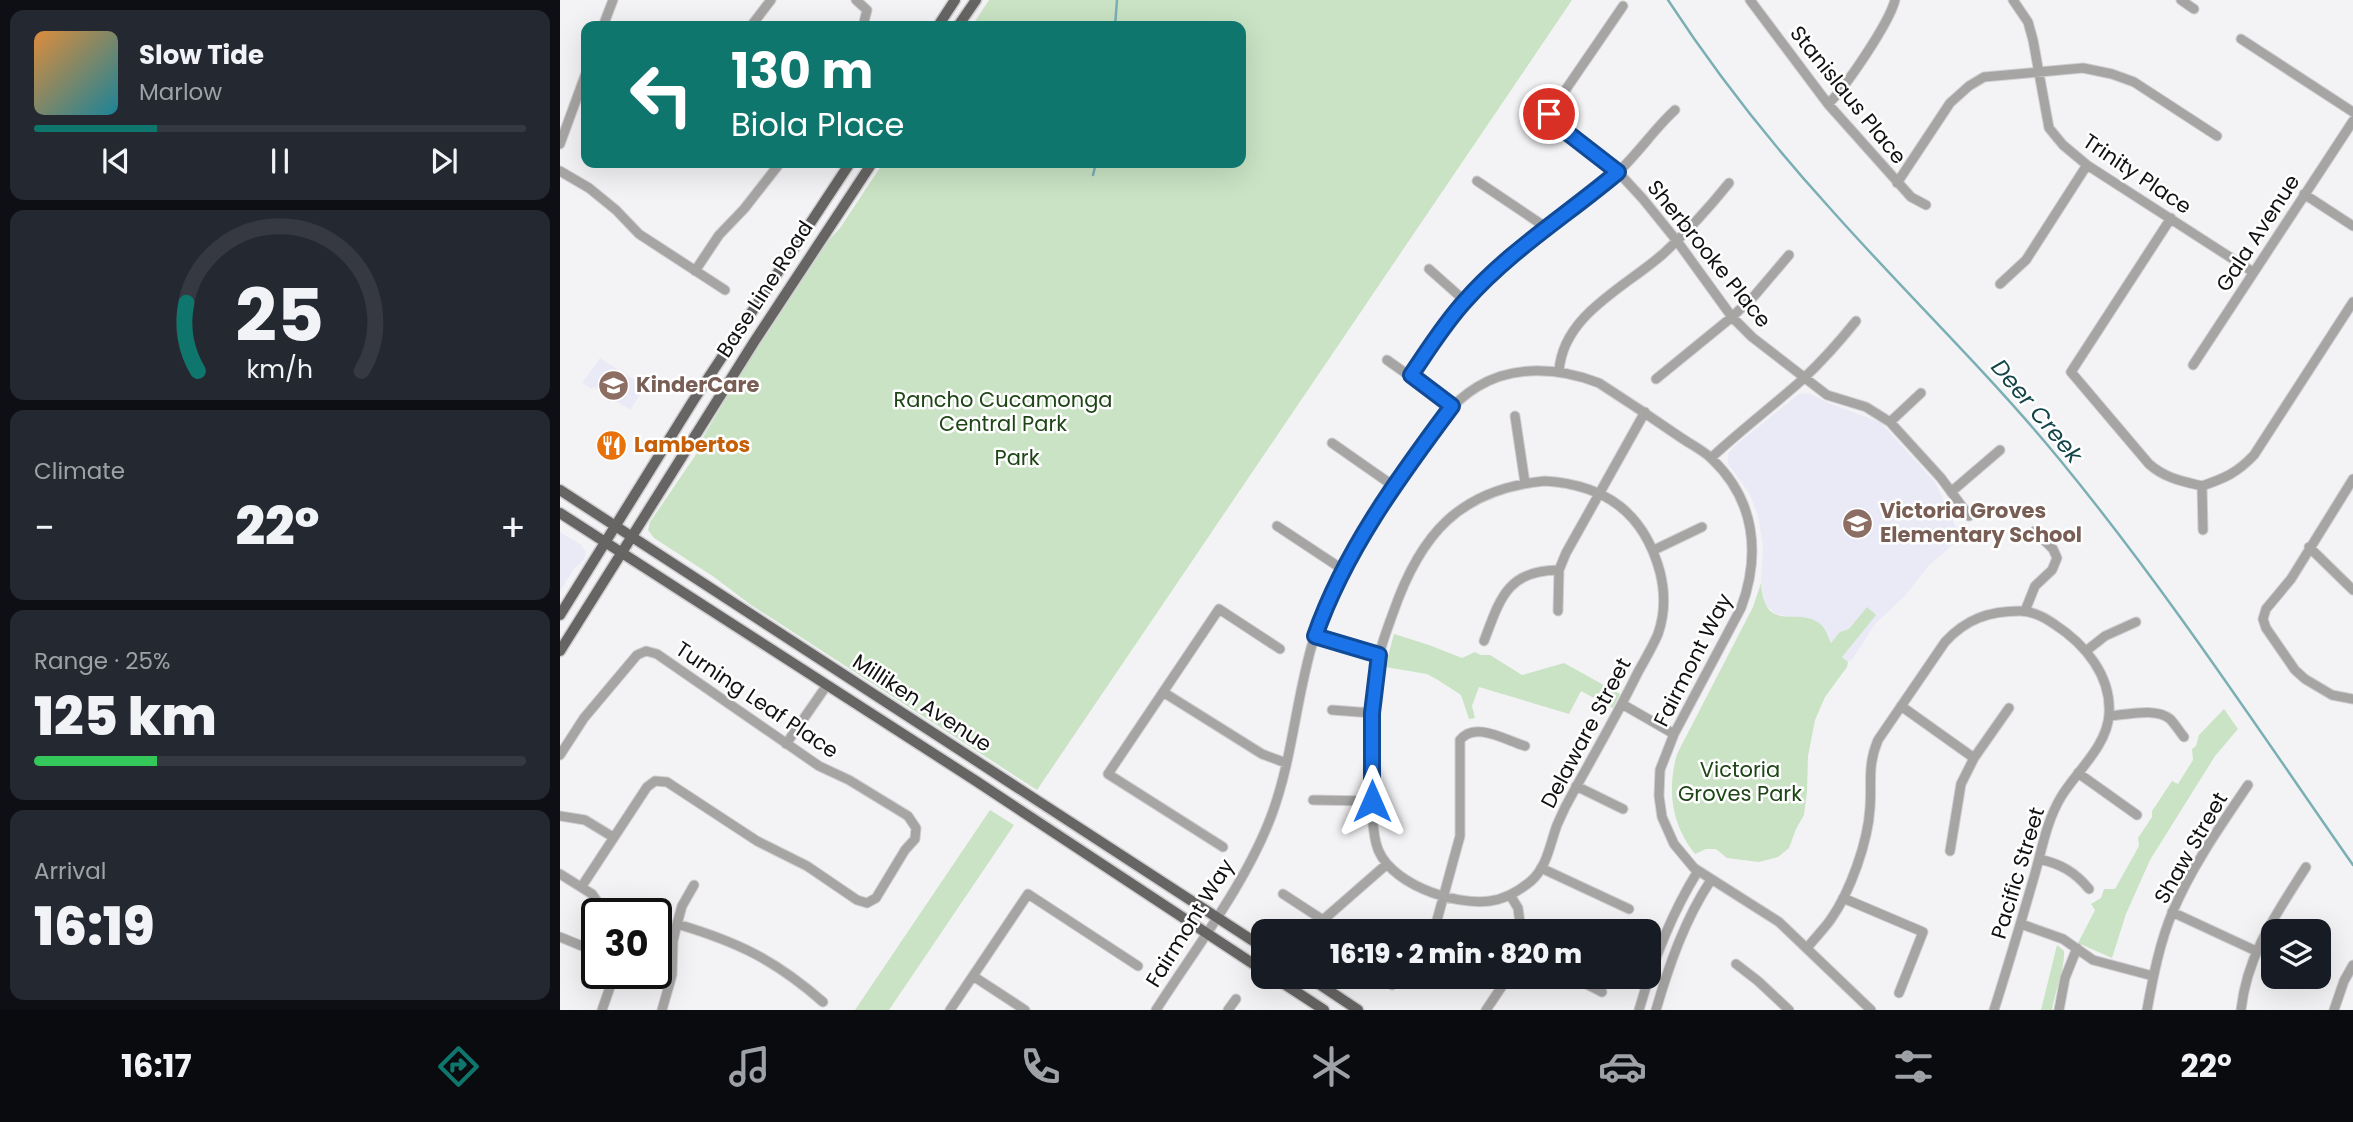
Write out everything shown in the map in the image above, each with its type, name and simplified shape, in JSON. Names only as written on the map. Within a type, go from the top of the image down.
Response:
[{"type":"main road","points":[[941,21],[955,0]]},
{"type":"main road","points":[[961,21],[976,0]]},
{"type":"main road","name":"Base Line Road","points":[[560,615],[700,390],[847,168]]},
{"type":"main road","name":"Base Line Road","points":[[560,651],[754,342],[869,168]]},
{"type":"main road","name":"Milliken Avenue","points":[[560,490],[1251,940]]},
{"type":"main road","name":"Milliken Avenue","points":[[560,513],[1251,963]]},
{"type":"main road","points":[[1292,989],[1324,1010]]},
{"type":"main road","points":[[1326,989],[1357,1010]]},
{"type":"street","points":[[605,21],[612,0]]},
{"type":"street","points":[[755,21],[771,0]]},
{"type":"street","points":[[856,0],[867,10],[864,21]]},
{"type":"street","name":"Stanislaus Place","points":[[1749,0],[1828,104],[1911,197],[1926,205]]},
{"type":"street","points":[[1828,104],[1839,94],[1883,26],[1895,0]]},
{"type":"street","name":"Trinity Place","points":[[2013,0],[2028,22],[2049,128],[2063,145],[2087,165],[2253,272]]},
{"type":"street","points":[[2181,0],[2194,9]]},
{"type":"street","name":"Sherbrooke Place","points":[[1623,6],[1549,114],[1560,127],[1618,172],[1677,241],[1732,317],[1761,345],[1828,395],[1866,407],[1890,422],[1917,449],[1969,516]]},
{"type":"street","points":[[2241,39],[2353,112]]},
{"type":"street","points":[[1898,183],[1950,103],[1984,77],[2083,68],[2123,77],[2217,136]]},
{"type":"street","points":[[560,144],[581,95]]},
{"type":"street","points":[[1411,375],[1443,327],[1465,301],[1491,275],[1618,172],[1654,129],[1675,110]]},
{"type":"street","name":"Gala Avenue","points":[[2193,365],[2353,121]]},
{"type":"street","points":[[2000,284],[2026,260],[2087,165]]},
{"type":"street","points":[[695,271],[719,235],[776,168]]},
{"type":"street","points":[[560,171],[598,195],[639,234],[726,290]]},
{"type":"street","points":[[1477,181],[1547,228]]},
{"type":"street","points":[[1559,371],[1562,350],[1577,324],[1677,241],[1729,183]]},
{"type":"street","points":[[2305,194],[2353,226]]},
{"type":"street","points":[[2171,218],[2071,372],[2148,464],[2172,480],[2202,486],[2241,469],[2254,455],[2353,302]]},
{"type":"street","points":[[1656,379],[1732,317],[1789,255]]},
{"type":"street","points":[[1429,269],[1465,301]]},
{"type":"street","points":[[1712,458],[1740,430],[1804,378],[1838,344],[1856,321]]},
{"type":"street","points":[[1387,360],[1452,406]]},
{"type":"street","name":"Fairmont Way","points":[[1156,1010],[1259,845],[1272,813],[1286,764],[1308,658],[1325,606],[1342,569],[1395,486],[1452,406],[1479,386],[1504,376],[1532,370],[1580,375],[1599,383],[1712,458],[1732,485],[1748,518],[1753,539],[1752,572],[1741,608],[1674,734],[1660,770],[1659,796],[1662,817],[1674,844],[1687,861],[1711,880],[1779,922],[1865,1008]]},
{"type":"street","points":[[1890,422],[1921,393]]},
{"type":"street","points":[[1558,611],[1559,570],[1566,553],[1645,412]]},
{"type":"street","points":[[1515,416],[1525,483]]},
{"type":"street","points":[[1332,443],[1395,486]]},
{"type":"street","points":[[1951,492],[2000,450]]},
{"type":"street","points":[[2353,480],[2291,579],[2266,609],[2263,619],[2266,628],[2295,670],[2305,679],[2332,695],[2353,699]]},
{"type":"street","name":"Delaware Street","points":[[1564,482],[1599,493],[1634,518],[1654,550],[1665,592],[1659,632],[1576,786],[1556,827],[1541,868],[1534,878],[1510,895],[1492,901],[1476,901],[1422,888],[1402,878],[1387,864],[1377,848],[1373,828],[1372,713],[1379,655],[1400,594],[1424,547],[1437,530],[1466,505],[1525,483],[1564,482]]},
{"type":"street","points":[[2202,486],[2203,530]]},
{"type":"street","points":[[1277,526],[1342,569]]},
{"type":"street","points":[[1654,550],[1702,527]]},
{"type":"street","points":[[2025,611],[2035,586],[2052,570],[2057,558],[2053,549],[2035,531]]},
{"type":"street","points":[[2309,547],[2353,590]]},
{"type":"street","points":[[1484,641],[1499,602],[1514,582],[1528,574],[1559,570]]},
{"type":"street","points":[[1223,847],[1108,774],[1219,609],[1280,649]]},
{"type":"street","points":[[1807,948],[1831,920],[1843,898],[1868,826],[1872,756],[1878,740],[1957,628],[1980,616],[2000,611],[2036,613],[2060,628],[2087,651],[2104,681],[2109,716],[2148,713],[2164,715],[2184,737]]},
{"type":"street","points":[[2087,651],[2105,636],[2136,622]]},
{"type":"street","points":[[1315,636],[1379,655]]},
{"type":"street","name":"Turning Leaf Place","points":[[560,755],[584,718],[637,655],[646,651],[657,654],[819,766],[849,780],[908,816],[916,828],[915,839],[905,850],[876,898],[867,903],[857,900],[807,866],[757,841],[667,782],[655,780],[647,787],[613,837]]},
{"type":"street","points":[[786,744],[827,685]]},
{"type":"street","points":[[1163,692],[1262,754],[1286,764]]},
{"type":"street","points":[[1622,704],[1674,734]]},
{"type":"street","points":[[1901,706],[1974,758]]},
{"type":"street","points":[[1950,851],[1961,784],[1974,758],[2009,708]]},
{"type":"street","points":[[1332,710],[1372,713]]},
{"type":"street","name":"Pacific Street","points":[[1994,1010],[2052,814],[2099,742],[2109,716]]},
{"type":"street","points":[[1438,919],[1460,836],[1460,740],[1466,733],[1476,730],[1525,746]]},
{"type":"street","points":[[2078,773],[2137,815]]},
{"type":"street","name":"Shaw Street","points":[[2147,1010],[2153,976],[2172,912],[2248,785]]},
{"type":"street","points":[[1576,786],[1623,809]]},
{"type":"street","points":[[1313,800],[1372,801]]},
{"type":"street","points":[[560,816],[585,820],[613,837],[582,886]]},
{"type":"street","points":[[2039,859],[2057,863],[2067,869],[2089,889]]},
{"type":"street","points":[[1283,894],[1323,920],[1387,864]]},
{"type":"street","points":[[2241,1010],[2243,991],[2256,951],[2306,867]]},
{"type":"street","points":[[1541,868],[1629,909]]},
{"type":"street","points":[[1639,1010],[1659,949],[1698,871]]},
{"type":"street","points":[[560,874],[582,886],[595,898]]},
{"type":"street","points":[[1656,1010],[1684,932],[1711,880]]},
{"type":"street","points":[[672,975],[673,941],[677,924],[682,906],[694,886]]},
{"type":"street","points":[[950,1010],[1028,894],[1138,966]]},
{"type":"street","points":[[1510,895],[1518,908],[1519,919]]},
{"type":"street","points":[[1843,898],[1923,932],[1899,993]]},
{"type":"street","points":[[2172,912],[2256,951]]},
{"type":"street","points":[[677,924],[718,936],[755,953],[779,966],[823,1002]]},
{"type":"street","points":[[2021,924],[2056,936],[2093,960],[2153,976]]},
{"type":"street","points":[[560,937],[581,945]]},
{"type":"street","points":[[2059,1010],[2065,978],[2077,948]]},
{"type":"street","points":[[1736,964],[1789,1010]]},
{"type":"street","points":[[2334,1010],[2340,990],[2353,965]]},
{"type":"street","points":[[973,976],[1026,1010]]},
{"type":"street","points":[[602,1010],[609,989]]},
{"type":"street","points":[[662,1010],[668,989]]},
{"type":"street","points":[[1486,1010],[1500,989]]},
{"type":"street","points":[[1596,989],[1602,992]]},
{"type":"street","points":[[1228,1010],[1236,999]]},
{"type":"shaded area","name":"KinderCare","points":[[600,358],[645,387],[630,410],[594,387],[592,389],[582,383]]},
{"type":"shaded area","name":"Victoria Groves Elementary School","points":[[1809,393],[1880,422],[1935,482],[1961,538],[1929,565],[1905,596],[1875,624],[1852,660],[1848,662],[1835,650],[1826,630],[1818,622],[1776,614],[1765,604],[1761,583],[1763,547],[1758,515],[1749,493],[1728,464],[1728,453],[1737,444],[1799,394]]},
{"type":"shaded area","points":[[560,532],[580,544],[586,552],[584,559],[573,570],[560,591]]},
{"type":"green space","name":"Rancho Cucamonga Central Park","points":[[989,0],[1572,0],[1037,790],[751,605],[654,538],[648,530],[650,522],[695,456],[702,439],[740,375],[880,168],[1246,168],[1246,21],[975,21]]},
{"type":"green space","name":"Victoria Groves Park","points":[[1761,583],[1769,609],[1775,614],[1801,617],[1819,623],[1831,643],[1840,632],[1849,629],[1867,607],[1876,615],[1842,657],[1848,662],[1847,667],[1825,697],[1815,720],[1808,756],[1804,815],[1789,848],[1778,857],[1759,862],[1727,858],[1716,849],[1706,849],[1695,854],[1676,819],[1672,781],[1677,754],[1753,607]]},
{"type":"green space","points":[[1394,634],[1462,658],[1475,652],[1490,655],[1522,675],[1564,663],[1620,694],[1613,708],[1581,691],[1569,714],[1479,687],[1472,706],[1475,718],[1469,719],[1461,695],[1438,680],[1427,674],[1385,667]]},
{"type":"green space","points":[[2224,709],[2238,729],[2215,756],[2150,860],[2126,914],[2112,958],[2078,943],[2095,910],[2091,904],[2101,898],[2104,889],[2115,889],[2139,846],[2138,838],[2152,817],[2152,811],[2172,781],[2178,784],[2193,760],[2192,749],[2196,746],[2199,735]]},
{"type":"green space","points":[[990,810],[1014,825],[889,1010],[855,1010]]},
{"type":"green space","points":[[2057,945],[2064,951],[2064,958],[2052,1010],[2041,1010]]},
{"type":"waterway","points":[[1115,21],[1117,0]]},
{"type":"waterway","name":"Deer Creek","points":[[1668,0],[1724,80],[1785,157],[2004,395],[2099,509],[2211,660],[2353,865]]},
{"type":"waterway","points":[[1093,175],[1095,168]]},
{"type":"place","name":"KinderCare","points":[[613,385]]},
{"type":"place","name":"Lambertos","points":[[611,445]]},
{"type":"place","name":"Victoria Groves Elementary School","points":[[1857,523]]},
{"type":"route","points":[[1372,801],[1372,713],[1379,655],[1315,636],[1342,569],[1427,439],[1452,406],[1411,375],[1443,327],[1491,275],[1618,172],[1560,127],[1549,114]]},
{"type":"park label","name":"Park","points":[[1017,458]]}]
